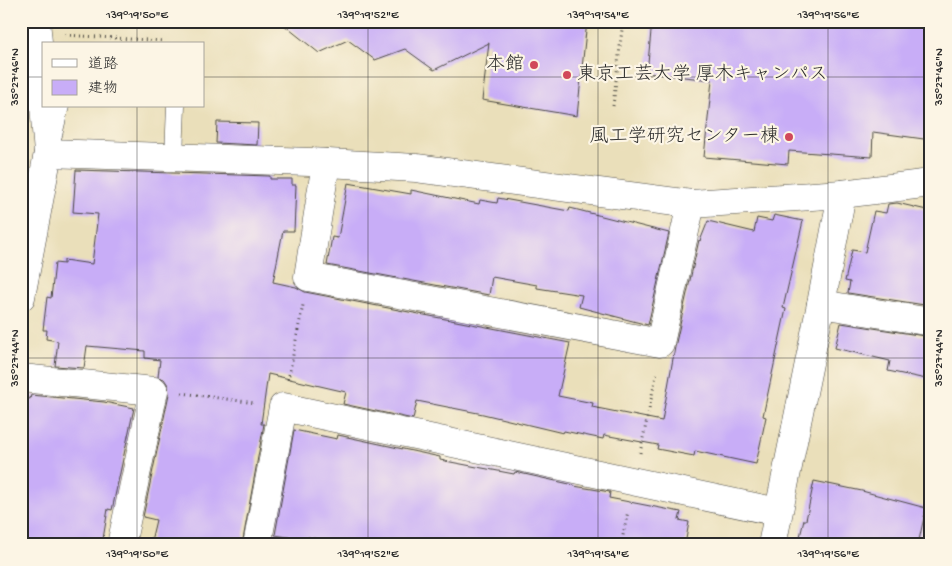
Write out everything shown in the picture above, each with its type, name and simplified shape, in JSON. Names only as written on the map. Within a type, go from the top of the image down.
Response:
[{"type":"street","points":[[37,27],[42,83]]},
{"type":"street","points":[[21,297],[48,153],[44,108]]},
{"type":"street","points":[[48,153],[174,156],[416,168],[691,204],[842,194],[931,182]]},
{"type":"street","points":[[326,163],[308,278],[660,343],[691,204]]},
{"type":"street","points":[[772,545],[842,194]]},
{"type":"street","points":[[821,304],[931,322]]},
{"type":"street","points":[[21,378],[154,390],[121,545]]},
{"type":"street","points":[[257,545],[283,407],[778,512]]},
{"type":"lane","points":[[48,153],[59,108]]},
{"type":"lane","points":[[174,156],[176,108]]},
{"type":"path","points":[[613,106],[623,21]]},
{"type":"path","points":[[37,27],[164,41]]},
{"type":"path","points":[[154,390],[283,407],[308,278]]},
{"type":"path","points":[[622,545],[661,350],[660,343]]},
{"type":"building","name":"本館","points":[[279,21],[587,21],[577,116],[482,100],[489,43],[434,70],[405,49],[375,60],[348,40],[319,53]]},
{"type":"building","points":[[652,21],[931,21],[931,140],[873,132],[872,157],[789,151],[788,164],[704,157],[712,80],[647,73]]},
{"type":"building","points":[[217,122],[258,123],[257,145],[216,143]]},
{"type":"building","points":[[76,170],[270,176],[270,179],[292,179],[292,185],[296,185],[294,231],[283,231],[273,282],[296,287],[305,292],[570,343],[558,396],[593,403],[592,407],[662,421],[675,347],[699,240],[708,221],[754,232],[757,218],[772,221],[774,215],[803,221],[783,308],[786,309],[763,416],[766,417],[756,464],[695,451],[694,456],[657,449],[658,445],[604,435],[603,439],[564,431],[563,433],[417,401],[413,419],[343,404],[346,392],[268,374],[261,424],[264,424],[242,545],[150,545],[156,520],[143,517],[169,394],[168,385],[164,379],[158,377],[160,360],[145,358],[145,351],[87,346],[84,368],[55,366],[58,341],[46,339],[47,330],[43,330],[47,297],[51,298],[55,263],[64,264],[64,260],[92,264],[98,214],[73,212]]},
{"type":"building","points":[[348,183],[411,194],[411,190],[479,204],[480,200],[497,203],[498,198],[569,211],[570,208],[669,233],[648,325],[579,307],[582,295],[537,288],[537,285],[492,277],[489,295],[327,265],[332,237],[338,238]]},
{"type":"building","points":[[897,203],[931,211],[931,306],[848,293],[850,282],[845,281],[852,250],[865,252],[874,211],[886,213],[888,204]]},
{"type":"building","points":[[841,323],[931,337],[931,380],[888,371],[890,361],[835,348]]},
{"type":"building","points":[[31,395],[104,402],[134,408],[112,510],[108,509],[102,545],[21,545],[21,423],[26,398],[30,399]]},
{"type":"building","points":[[294,430],[337,439],[338,435],[440,457],[440,460],[514,474],[515,472],[574,486],[610,492],[609,498],[681,512],[679,520],[689,522],[685,545],[346,545],[308,537],[307,540],[275,535]]},
{"type":"building","points":[[814,481],[862,491],[926,508],[918,545],[798,545],[804,520],[806,520]]},
{"type":"place","name":"本館","points":[[534,65]]},
{"type":"place","name":"東京工芸大学 厚木キャンパス","points":[[567,75]]},
{"type":"place","name":"風工学研究センター棟","points":[[789,137]]}]
